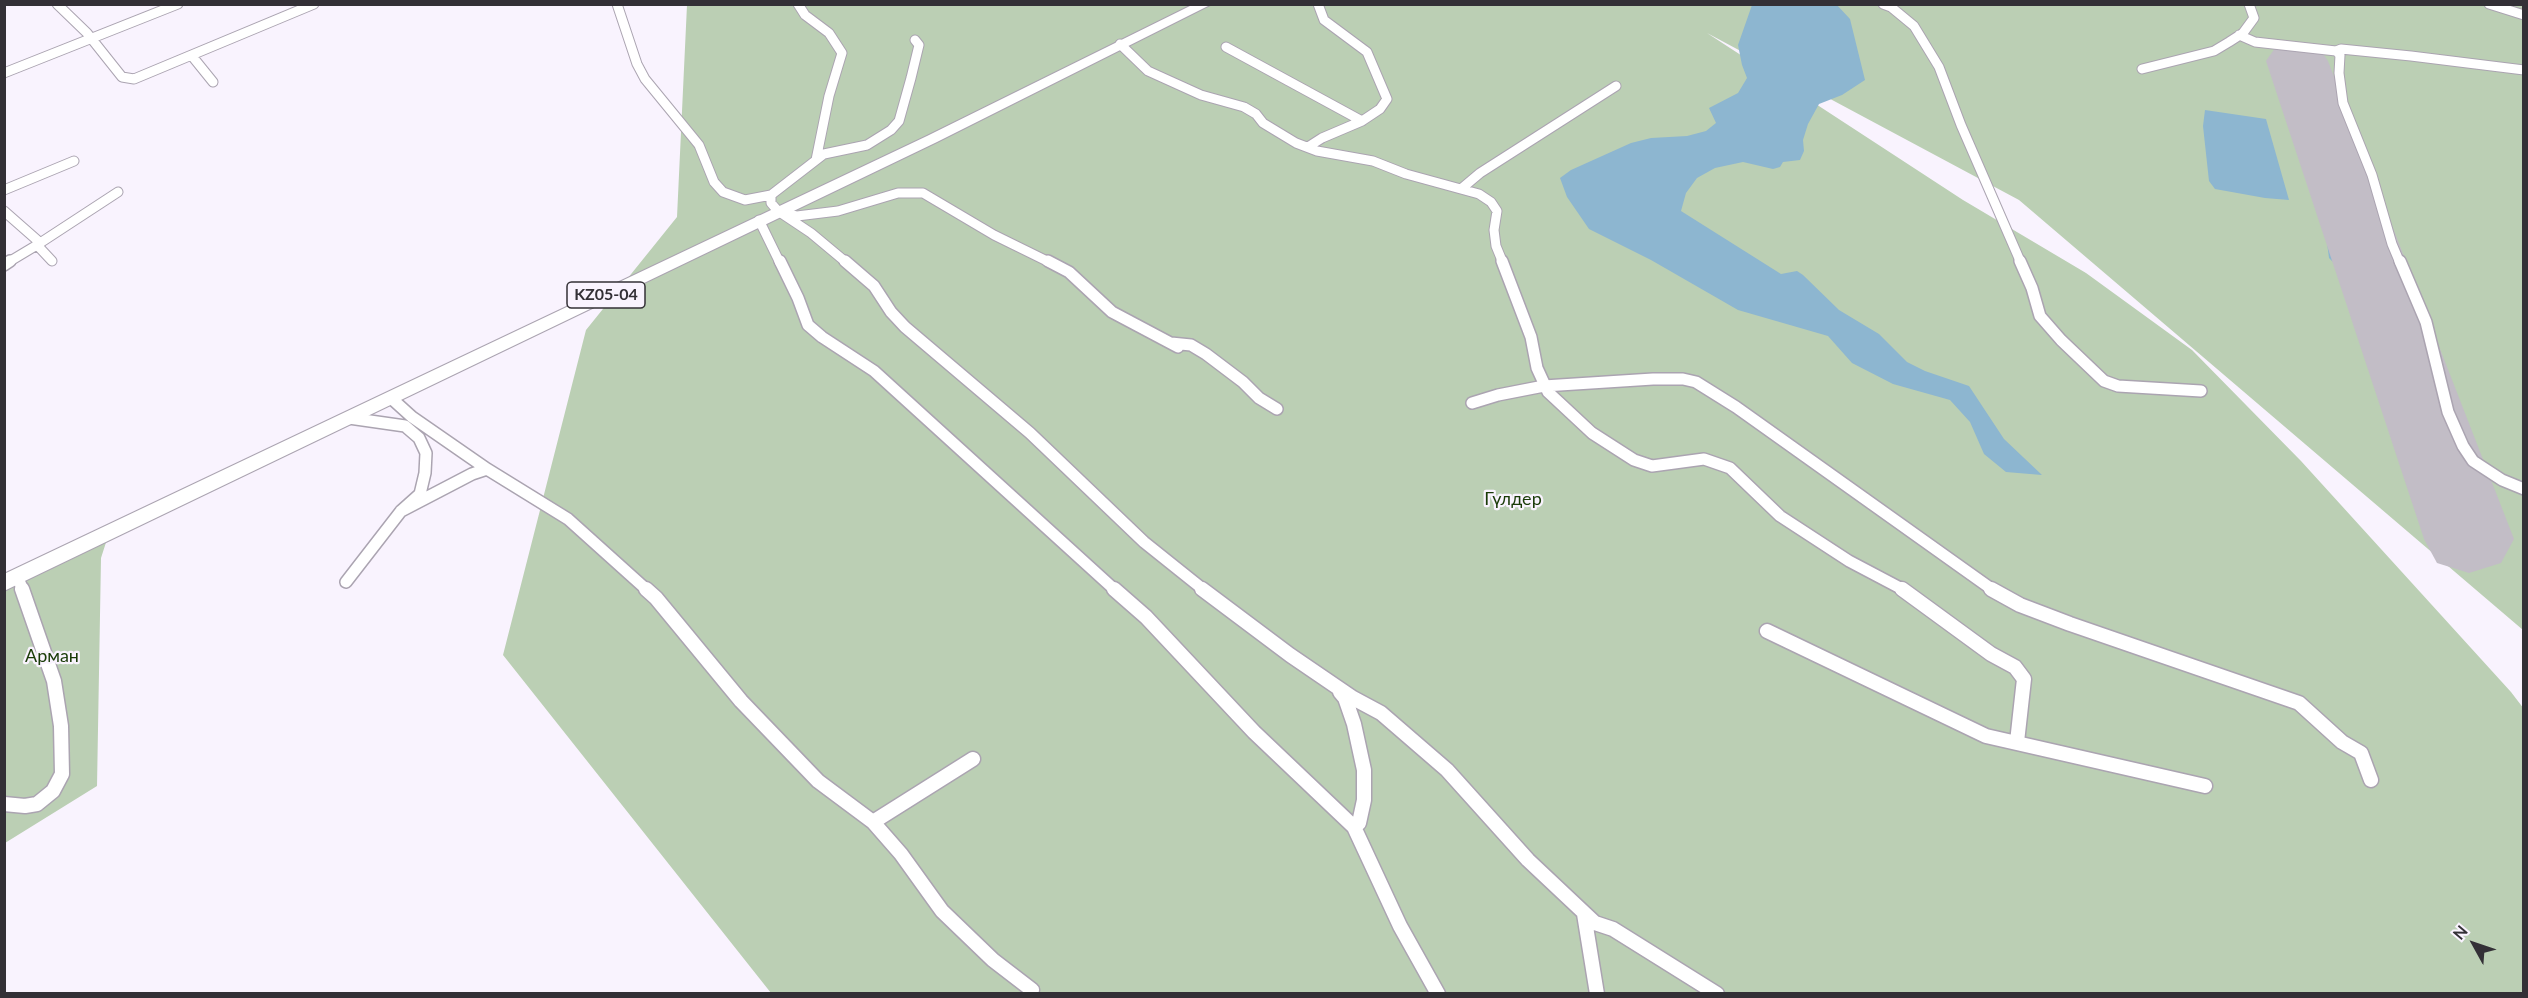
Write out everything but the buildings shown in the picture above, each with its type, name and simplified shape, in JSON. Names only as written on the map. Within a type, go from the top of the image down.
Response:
[{"type":"main road","name":"KZ05-04","points":[[11,579],[759,220],[932,140],[1120,44],[1206,4]]},
{"type":"street","points":[[57,4],[122,76],[134,79],[314,4]]},
{"type":"street","points":[[4,73],[178,4]]},
{"type":"street","points":[[617,4],[637,64],[645,79],[699,145],[714,182],[723,192],[745,200],[771,195],[816,160],[834,151],[867,145],[891,130],[899,121],[911,78],[919,45],[915,40]]},
{"type":"street","points":[[798,4],[805,15],[830,33],[842,53],[829,96],[816,160]]},
{"type":"street","points":[[1308,147],[1322,138],[1362,121],[1380,109],[1387,99],[1367,52],[1324,20],[1318,4]]},
{"type":"street","points":[[2142,69],[2214,51],[2239,35],[2254,18],[2249,4]]},
{"type":"street","points":[[2489,4],[2523,15]]},
{"type":"street","points":[[1890,5],[1914,26],[1939,67],[1961,125],[2032,288],[2040,316],[2104,381],[2118,386],[2201,391]]},
{"type":"street","points":[[2239,35],[2255,42],[2336,51],[2341,49],[2523,70]]},
{"type":"street","points":[[1120,44],[1148,71],[1201,96],[1244,107],[1277,133],[1317,152],[1373,161],[1406,174],[1479,194],[1491,202],[1497,211],[1494,230],[1496,246],[1531,337],[1537,368],[1544,386],[1592,433],[1634,460],[1652,466],[1704,459],[1730,468],[1780,516],[1849,561],[1894,583],[1991,654],[2015,667],[2024,680],[2017,742]]},
{"type":"street","points":[[1226,47],[1362,121]]},
{"type":"street","points":[[2336,51],[2340,55],[2339,73],[2343,103],[2372,175],[2392,244],[2426,322],[2442,393],[2452,420],[2473,461],[2502,480],[2523,489]]},
{"type":"street","points":[[192,56],[213,82]]},
{"type":"street","points":[[1461,189],[1480,173],[1616,86]]},
{"type":"street","points":[[4,190],[74,161]]},
{"type":"street","points":[[4,265],[118,192]]},
{"type":"street","points":[[778,211],[797,216],[819,214],[854,208],[898,193],[923,193],[994,235],[1069,272],[1112,312],[1174,345],[1191,345],[1206,354],[1243,382],[1259,398],[1277,409]]},
{"type":"street","points":[[771,195],[771,203],[778,211],[811,233],[874,286],[891,312],[905,327],[1030,433],[1144,542],[1235,615],[1337,688],[1381,713],[1447,770],[1528,860],[1584,914],[1595,923],[1612,929],[1717,993]]},
{"type":"street","points":[[4,211],[37,240],[37,245],[52,261]]},
{"type":"street","points":[[759,220],[798,298],[808,325],[843,352],[874,371],[1045,529],[1146,617],[1254,732],[1354,827],[1400,926],[1438,993]]},
{"type":"street","points":[[1472,403],[1544,386],[1653,379],[1683,379],[1696,382],[1737,407],[1767,431],[1997,593],[2020,605],[2070,624],[2299,703],[2342,742],[2361,753],[2371,780]]},
{"type":"street","points":[[391,398],[412,417],[487,469],[568,519],[656,598],[741,701],[818,781],[873,822],[901,854],[942,911],[993,960],[1032,990]]},
{"type":"street","points":[[346,582],[401,512],[420,494],[425,473],[426,453],[419,438],[405,426],[349,418]]},
{"type":"street","points":[[401,512],[472,474],[487,469]]},
{"type":"street","points":[[4,804],[25,806],[37,804],[53,791],[62,774],[61,726],[54,681],[26,597],[11,579]]},
{"type":"street","points":[[1767,631],[1986,735],[2205,786]]},
{"type":"street","points":[[1337,688],[1345,698],[1354,724],[1364,770],[1364,800],[1359,823],[1354,827]]},
{"type":"street","points":[[873,822],[973,759]]},
{"type":"street","points":[[1584,914],[1597,993]]},
{"type":"green space","name":"Гүлдер","points":[[687,5],[2523,5],[2523,630],[2019,200],[1707,33],[1963,200],[2086,273],[2192,350],[2301,461],[2511,692],[2524,709],[2523,993],[771,993],[503,655],[586,330],[677,217]]},
{"type":"green space","name":"Арман","points":[[109,533],[101,558],[97,786],[5,843],[5,583]]},
{"type":"water","points":[[1836,4],[1850,19],[1865,80],[1842,95],[1819,104],[1808,124],[1803,140],[1804,151],[1800,160],[1783,162],[1780,167],[1773,169],[1743,162],[1715,168],[1697,178],[1686,193],[1681,211],[1781,274],[1797,271],[1803,275],[1839,310],[1879,334],[1907,362],[1925,371],[1969,386],[2004,439],[2042,475],[2006,472],[1984,454],[1970,422],[1950,400],[1893,384],[1852,363],[1828,336],[1738,310],[1651,260],[1589,229],[1567,197],[1560,178],[1571,170],[1631,143],[1651,138],[1687,136],[1706,131],[1716,123],[1709,108],[1738,93],[1747,78],[1738,45],[1752,5]]},
{"type":"water","points":[[2205,110],[2266,119],[2289,200],[2215,189],[2209,181],[2203,126]]},
{"type":"water","points":[[2330,234],[2342,239],[2345,264],[2333,262],[2329,258],[2326,235]]},
{"type":"runway","points":[[2297,61],[2469,539]]}]
